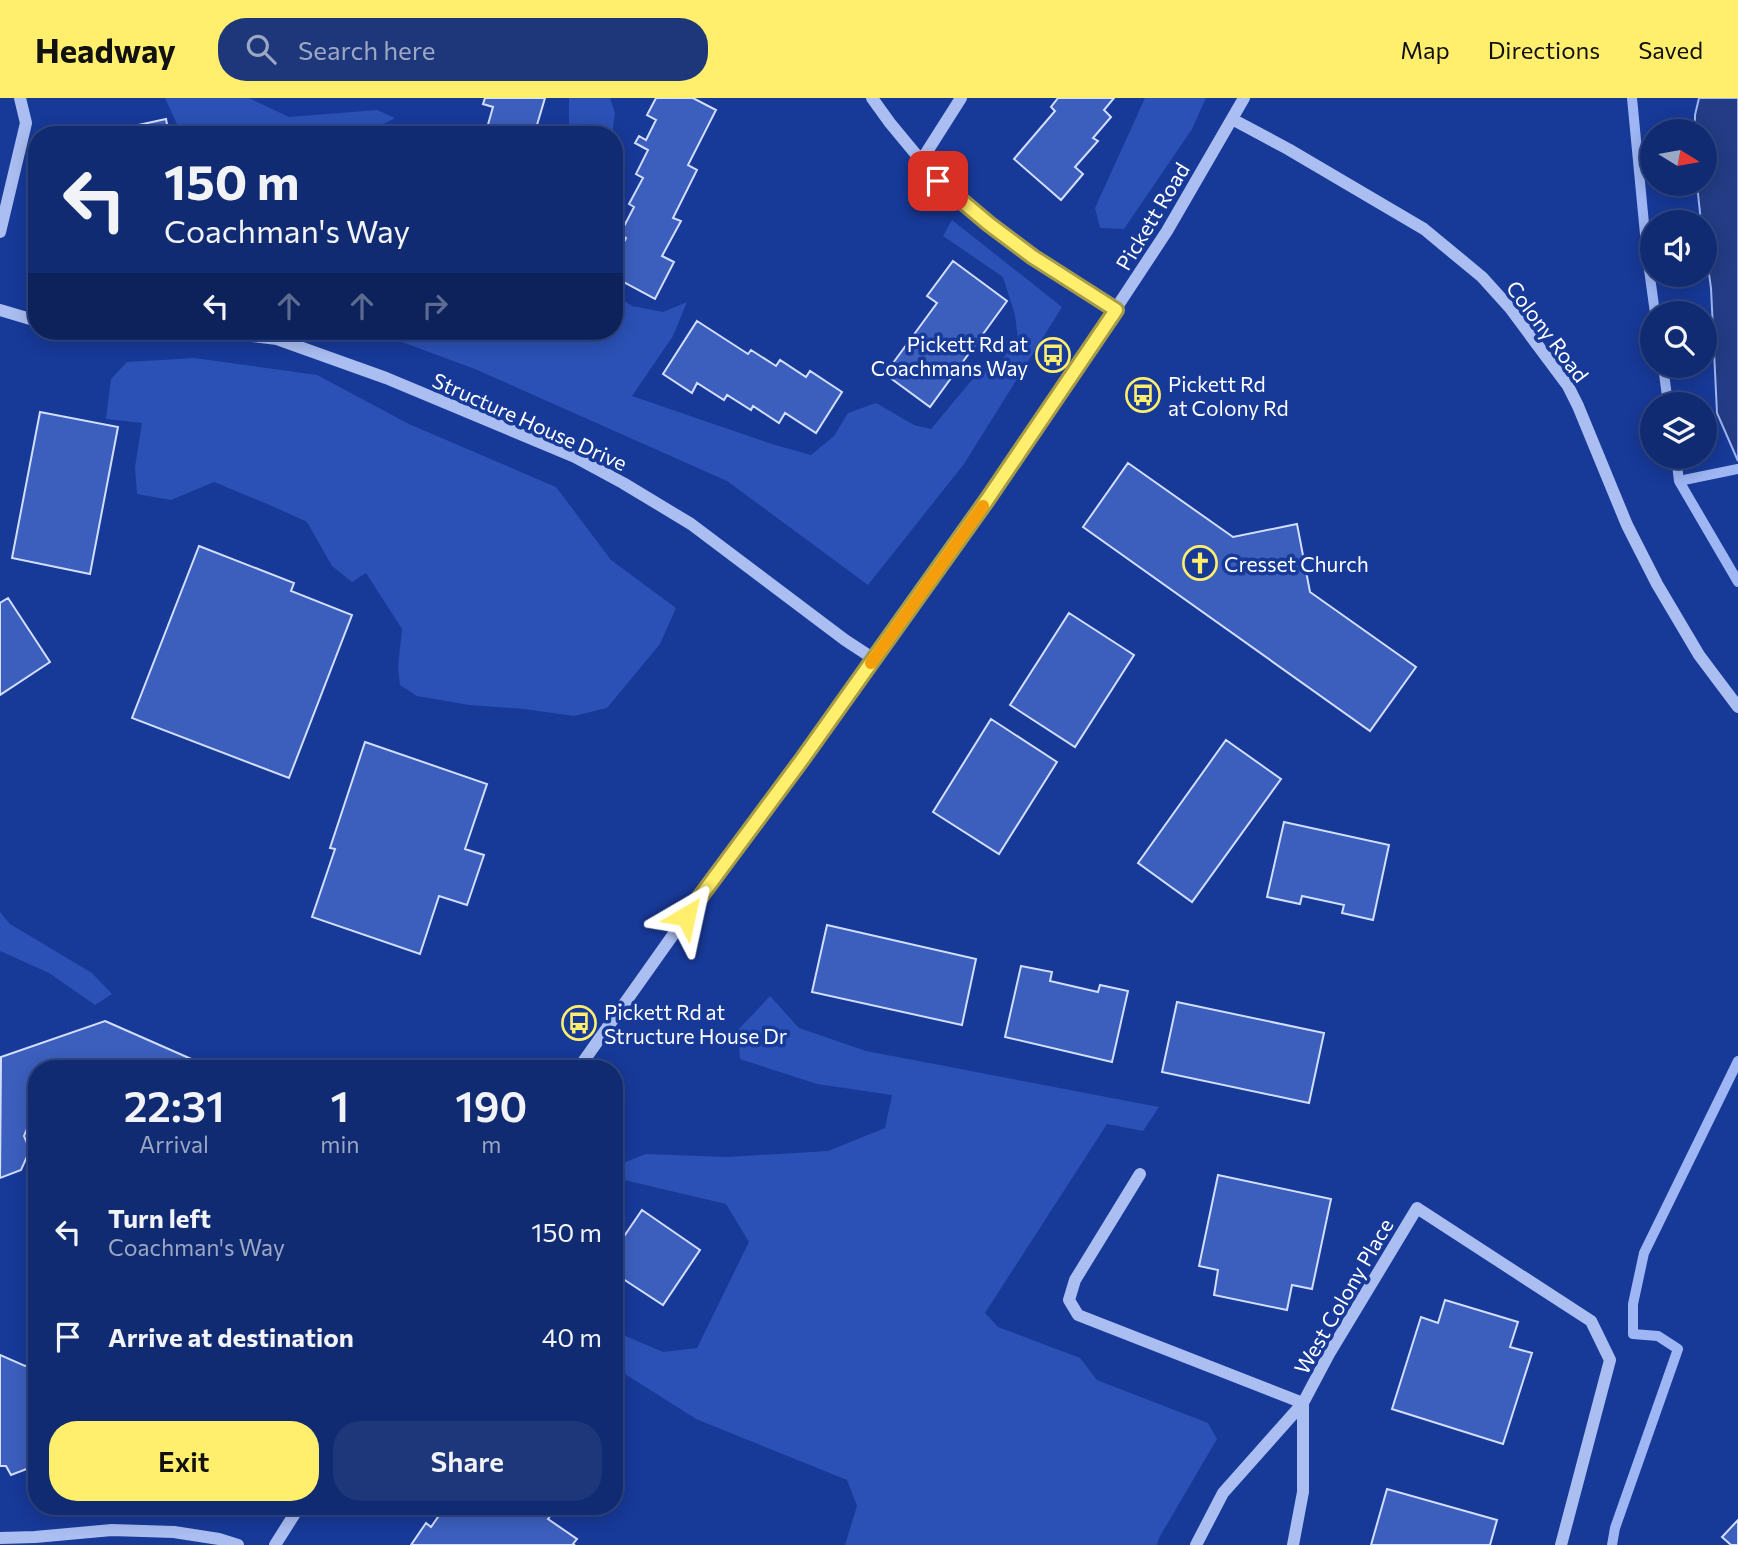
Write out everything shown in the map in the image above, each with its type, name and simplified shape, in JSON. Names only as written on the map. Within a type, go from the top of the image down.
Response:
[{"type":"street","points":[[0,232],[26,123],[20,98]]},
{"type":"street","points":[[872,98],[938,181],[1033,257],[1116,310]]},
{"type":"street","points":[[921,161],[961,98]]},
{"type":"street","name":"Pickett Road","points":[[584,1060],[1037,428],[1167,231],[1244,98]]},
{"type":"street","name":"Colony Road","points":[[1233,119],[1424,229],[1482,277],[1510,308],[1568,386],[1627,525],[1657,583],[1699,655],[1738,707]]},
{"type":"street","points":[[0,310],[28,318]]},
{"type":"street","name":"Structure House Drive","points":[[280,340],[386,378],[575,457],[691,524],[874,659]]},
{"type":"street","points":[[1140,1174],[1075,1280],[1069,1300],[1078,1315],[1303,1403]]},
{"type":"street","name":"West Colony Place","points":[[1196,1545],[1223,1493],[1303,1403],[1329,1354],[1417,1209],[1591,1321],[1611,1360],[1561,1545]]},
{"type":"street","name":"West Colony Place","points":[[1293,1545],[1303,1492],[1303,1403]]},
{"type":"street","points":[[275,1545],[294,1515]]},
{"type":"street","points":[[0,1538],[112,1530],[174,1532],[238,1545]]},
{"type":"shaded area","points":[[165,98],[249,98],[289,117],[377,110],[395,118],[380,126],[178,126]]},
{"type":"shaded area","points":[[569,98],[610,98],[615,113],[613,126],[569,126]]},
{"type":"shaded area","points":[[1145,98],[1206,98],[1192,129],[1124,229],[1100,228],[1095,208]]},
{"type":"shaded area","points":[[1699,98],[1738,98],[1738,461],[1717,413],[1717,301],[1712,301],[1711,287],[1717,287],[1717,210],[1700,210],[1698,196],[1717,196],[1717,119],[1695,119]]},
{"type":"shaded area","points":[[952,220],[1062,307],[964,464],[868,585],[727,481],[475,369],[396,340],[623,340],[623,300],[632,306],[663,312],[687,302],[673,336],[632,396],[811,455],[834,436],[848,413],[876,403],[914,425],[931,429],[971,381],[999,363],[1018,339],[1015,315],[1003,277],[943,236]]},
{"type":"shaded area","points":[[194,358],[317,375],[409,424],[556,487],[611,560],[676,608],[660,644],[607,708],[574,716],[469,705],[417,696],[400,685],[398,667],[402,629],[366,573],[352,582],[332,566],[307,522],[214,482],[171,500],[137,494],[135,467],[142,423],[106,419],[111,379],[127,362]]},
{"type":"shaded area","points":[[0,912],[10,924],[92,973],[112,994],[95,1005],[49,973],[0,951]]},
{"type":"shaded area","points":[[770,996],[799,1028],[866,1051],[1159,1107],[1143,1131],[1107,1124],[985,1313],[998,1327],[1080,1358],[1097,1380],[1208,1423],[1217,1439],[1157,1545],[845,1545],[857,1506],[847,1480],[696,1419],[623,1373],[623,1335],[663,1352],[697,1348],[749,1242],[726,1204],[623,1180],[623,1163],[646,1154],[727,1157],[828,1151],[885,1128],[892,1095],[817,1084],[740,1059],[738,1030]]},
{"type":"building","points":[[485,98],[545,98],[537,126],[488,126],[493,107],[483,104]]},
{"type":"building","points":[[656,98],[693,98],[716,110],[688,165],[697,170],[673,218],[681,221],[662,256],[674,262],[655,299],[623,282],[623,244],[626,238],[623,236],[623,228],[634,207],[629,204],[643,178],[636,174],[648,150],[635,143],[639,136],[646,140],[656,120],[647,115]]},
{"type":"building","points":[[1058,98],[1114,98],[1104,110],[1111,117],[1093,138],[1098,141],[1075,167],[1083,174],[1061,200],[1014,159],[1055,111],[1051,107]]},
{"type":"building","points":[[166,119],[167,126],[134,126]]},
{"type":"building","points":[[953,261],[1007,301],[930,407],[885,374],[937,303],[927,296]]},
{"type":"building","points":[[697,321],[748,354],[751,350],[776,366],[780,360],[806,377],[810,371],[842,392],[816,433],[785,413],[779,423],[753,406],[751,410],[727,395],[724,400],[697,383],[692,393],[663,374]]},
{"type":"building","points":[[40,412],[118,427],[90,574],[12,558]]},
{"type":"building","points":[[1128,463],[1233,537],[1297,524],[1310,592],[1416,667],[1370,731],[1083,527]]},
{"type":"building","points":[[199,546],[294,583],[291,591],[352,615],[289,778],[132,718]]},
{"type":"building","points":[[8,598],[50,662],[0,695],[0,603]]},
{"type":"building","points":[[1069,613],[1134,655],[1075,747],[1010,705]]},
{"type":"building","points":[[991,719],[1057,762],[999,854],[933,812]]},
{"type":"building","points":[[1226,740],[1281,779],[1192,902],[1138,863]]},
{"type":"building","points":[[365,742],[487,784],[465,849],[484,855],[467,905],[439,896],[420,954],[312,917],[335,849],[330,848]]},
{"type":"building","points":[[1284,822],[1389,845],[1373,920],[1342,913],[1344,905],[1302,896],[1300,904],[1267,897]]},
{"type":"building","points":[[827,925],[976,959],[962,1025],[812,992]]},
{"type":"building","points":[[1021,966],[1052,972],[1050,981],[1098,992],[1100,985],[1128,991],[1112,1062],[1005,1037]]},
{"type":"building","points":[[1177,1002],[1324,1033],[1309,1103],[1162,1072]]},
{"type":"building","points":[[105,1021],[194,1060],[28,1060],[28,1126],[24,1136],[28,1154],[21,1170],[0,1178],[1,1057]]},
{"type":"building","points":[[1218,1175],[1331,1199],[1312,1289],[1292,1285],[1287,1310],[1214,1295],[1218,1270],[1199,1266]]},
{"type":"building","points":[[642,1210],[700,1250],[663,1305],[623,1279],[623,1238]]},
{"type":"building","points":[[1445,1300],[1518,1322],[1510,1347],[1532,1353],[1503,1444],[1392,1409],[1421,1317],[1438,1323]]},
{"type":"building","points":[[0,1355],[28,1365],[28,1468],[11,1475],[6,1466],[0,1466]]},
{"type":"building","points":[[1387,1489],[1497,1520],[1490,1545],[1371,1545]]},
{"type":"building","points":[[439,1515],[551,1515],[548,1519],[577,1539],[573,1544],[575,1545],[411,1545],[426,1523],[431,1527]]},
{"type":"building","points":[[1738,1520],[1738,1545],[1731,1545],[1722,1537]]},
{"type":"waterway","points":[[1632,98],[1653,301]]},
{"type":"waterway","points":[[1665,378],[1666,392]]},
{"type":"waterway","points":[[1678,469],[1679,481],[1738,582]]},
{"type":"waterway","points":[[1679,481],[1738,469]]},
{"type":"waterway","points":[[1612,1545],[1615,1528],[1678,1349],[1658,1336],[1633,1334],[1633,1304],[1644,1253],[1738,1061]]},
{"type":"slow traffic","points":[[871,663],[983,506]]},
{"type":"place","name":"Pickett Rd at Coachmans Way","points":[[1053,355]]},
{"type":"place","name":"Pickett Rd at Colony Rd","points":[[1143,395]]},
{"type":"place","name":"Cresset Church","points":[[1200,563]]},
{"type":"place","name":"Pickett Rd at Structure House Dr","points":[[579,1023]]},
{"type":"route","points":[[686,916],[801,761],[987,500],[1116,310],[1033,257],[938,181]]}]
